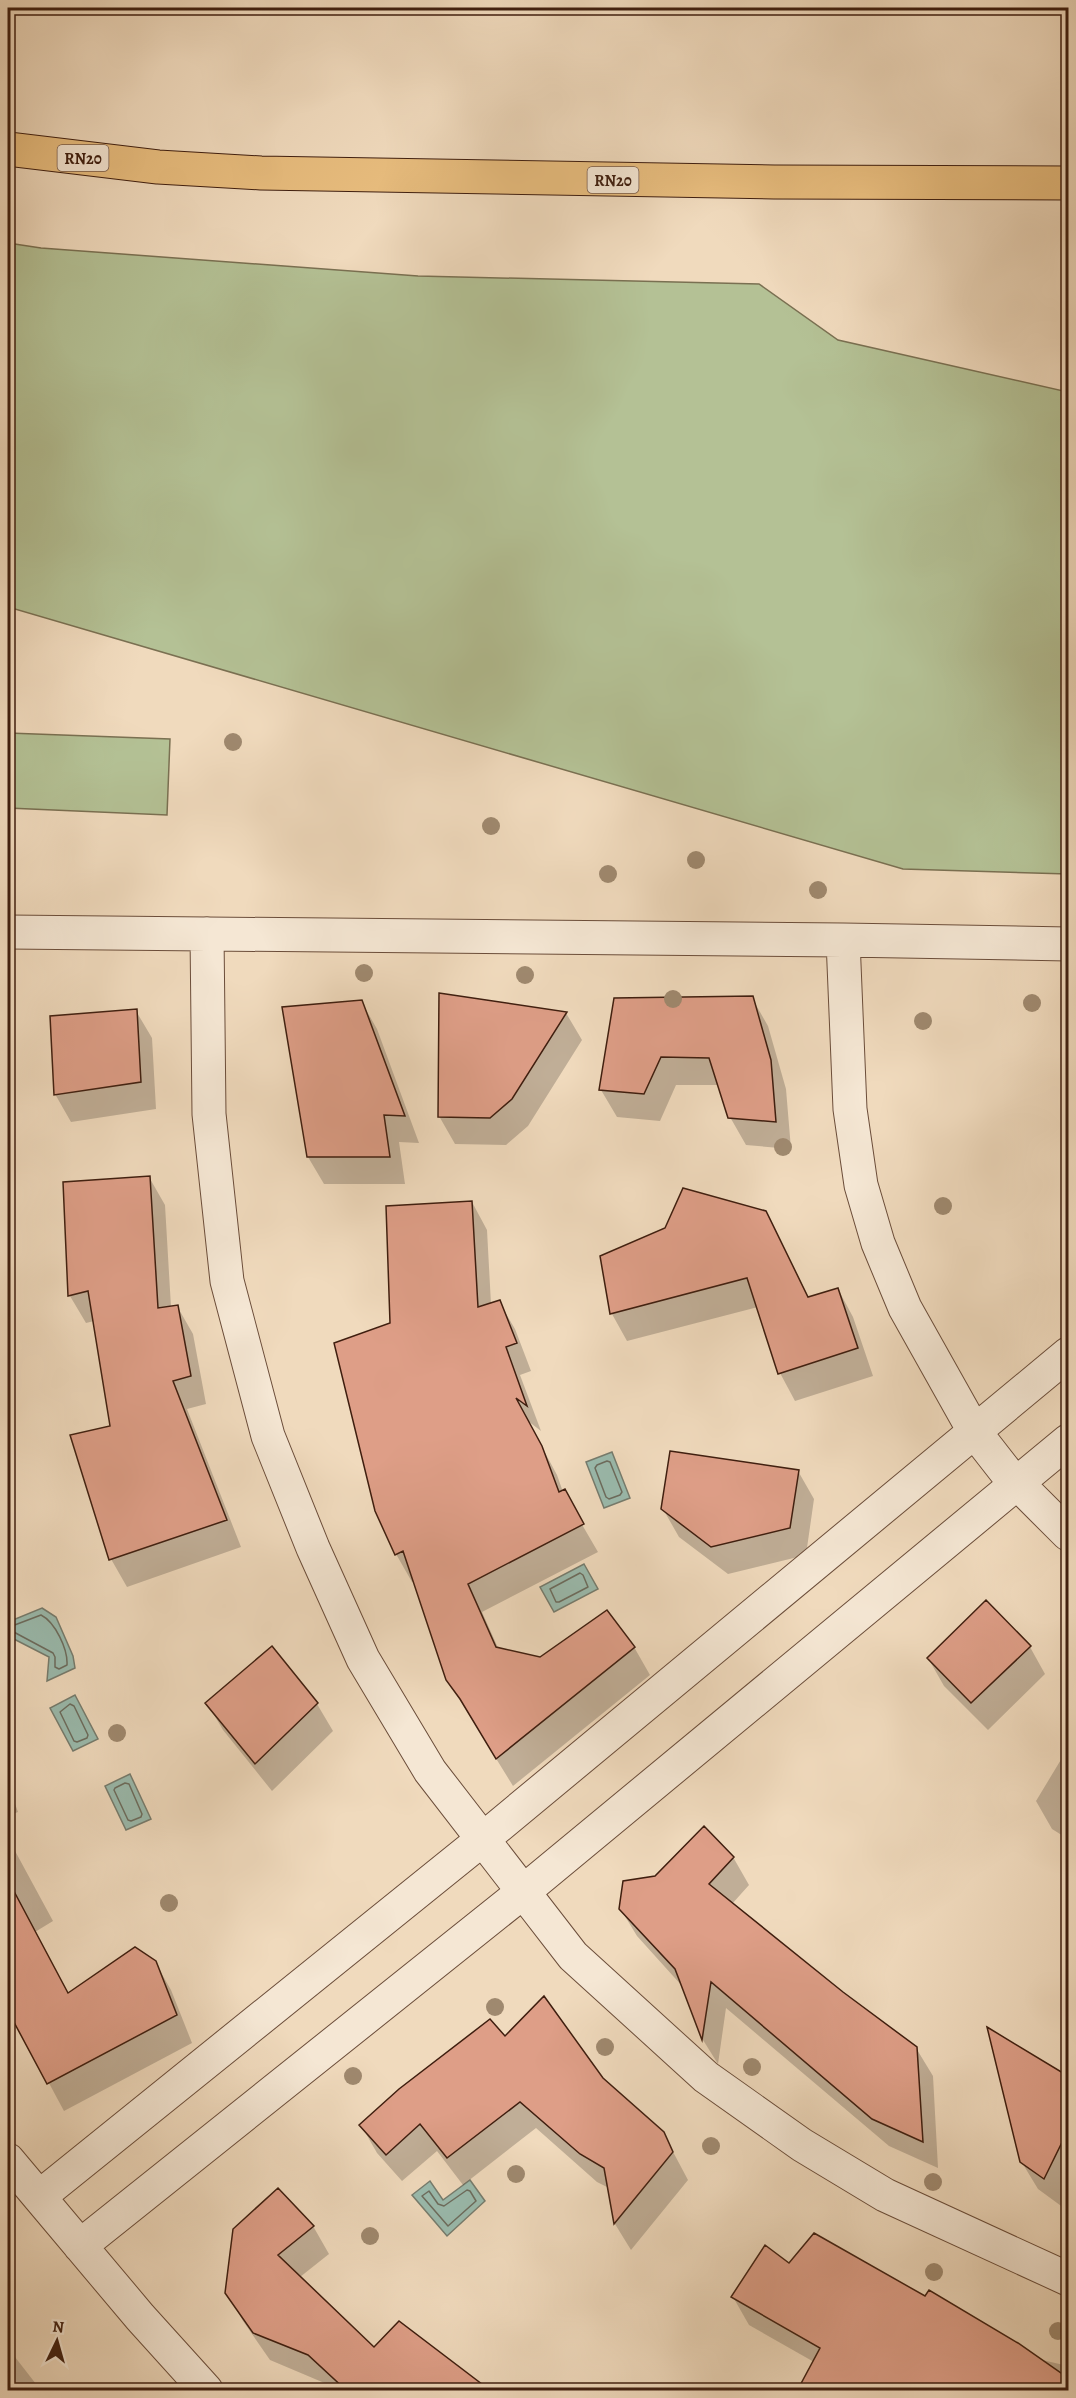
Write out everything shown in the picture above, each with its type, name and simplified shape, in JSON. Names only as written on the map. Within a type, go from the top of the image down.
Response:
[{"type":"highway","name":"RN20","points":[[8,149],[158,167],[261,173],[774,182],[1068,183]]},
{"type":"street","points":[[8,932],[1068,944]]},
{"type":"street","points":[[207,934],[209,1114],[227,1281],[268,1436],[313,1548],[363,1659],[430,1771],[573,1956],[706,2077],[792,2138],[885,2195],[1068,2279]]},
{"type":"street","points":[[843,940],[850,1109],[861,1185],[878,1243],[904,1308],[974,1431],[1006,1472],[1068,1534]]},
{"type":"street","points":[[39,2197],[483,1839],[1068,1354]]},
{"type":"street","points":[[80,2246],[523,1892],[1068,1441]]},
{"type":"street","points":[[8,2160],[206,2391]]},
{"type":"green space","points":[[8,243],[41,248],[418,276],[759,284],[838,340],[1068,392],[1068,874],[903,869],[8,607]]},
{"type":"green space","points":[[8,733],[170,739],[167,815],[8,808]]},
{"type":"water","points":[[612,1452],[630,1498],[604,1508],[586,1462]]},
{"type":"water","points":[[584,1564],[598,1589],[554,1612],[540,1587]]},
{"type":"water","points":[[42,1608],[56,1617],[73,1656],[75,1668],[47,1681],[49,1657],[8,1636],[8,1622]]},
{"type":"water","points":[[75,1695],[98,1739],[73,1751],[50,1708]]},
{"type":"water","points":[[130,1774],[151,1819],[126,1830],[105,1786]]},
{"type":"water","points":[[470,2180],[485,2201],[447,2236],[412,2195],[430,2181],[443,2200]]},
{"type":"building","points":[[439,993],[567,1012],[512,1099],[490,1118],[438,1117]]},
{"type":"building","points":[[753,996],[771,1060],[776,1122],[728,1118],[709,1058],[661,1057],[644,1094],[599,1090],[614,998]]},
{"type":"building","points":[[362,1000],[405,1116],[384,1115],[390,1157],[307,1157],[282,1007]]},
{"type":"building","points":[[137,1009],[141,1082],[54,1095],[50,1016]]},
{"type":"building","points":[[150,1176],[158,1308],[178,1305],[191,1376],[173,1381],[227,1520],[109,1560],[70,1435],[110,1426],[88,1291],[68,1296],[63,1182]]},
{"type":"building","points":[[683,1188],[766,1211],[808,1297],[838,1288],[858,1348],[778,1374],[747,1278],[610,1314],[600,1256],[665,1228]]},
{"type":"building","points":[[472,1201],[478,1307],[500,1300],[517,1343],[506,1347],[527,1406],[516,1398],[542,1446],[559,1492],[565,1489],[584,1524],[468,1584],[496,1647],[540,1657],[607,1610],[635,1647],[496,1759],[446,1680],[403,1551],[395,1555],[375,1511],[334,1343],[390,1323],[386,1206]]},
{"type":"building","points":[[670,1451],[799,1470],[790,1528],[711,1547],[661,1509]]},
{"type":"building","points":[[986,1600],[1031,1646],[971,1703],[927,1658]]},
{"type":"building","points":[[272,1646],[318,1703],[255,1764],[205,1703]]},
{"type":"building","points":[[704,1826],[734,1857],[709,1884],[843,1992],[917,2047],[923,2142],[872,2119],[711,1982],[702,2040],[675,1969],[619,1909],[623,1881],[655,1876]]},
{"type":"building","points":[[8,1880],[68,1993],[135,1947],[156,1961],[177,2015],[47,2084],[8,2011]]},
{"type":"building","points":[[544,1996],[603,2078],[664,2132],[673,2152],[614,2224],[604,2168],[580,2154],[520,2102],[447,2158],[420,2124],[386,2155],[359,2125],[399,2089],[490,2019],[505,2036]]},
{"type":"building","points":[[987,2027],[1068,2076],[1068,2130],[1044,2179],[1020,2162]]},
{"type":"building","points":[[278,2188],[314,2226],[278,2255],[374,2347],[399,2321],[491,2391],[347,2391],[308,2355],[253,2333],[225,2293],[233,2229]]},
{"type":"building","points":[[814,2233],[925,2296],[929,2290],[1018,2343],[1068,2378],[1068,2391],[797,2391],[820,2348],[731,2297],[765,2245],[789,2263]]}]
